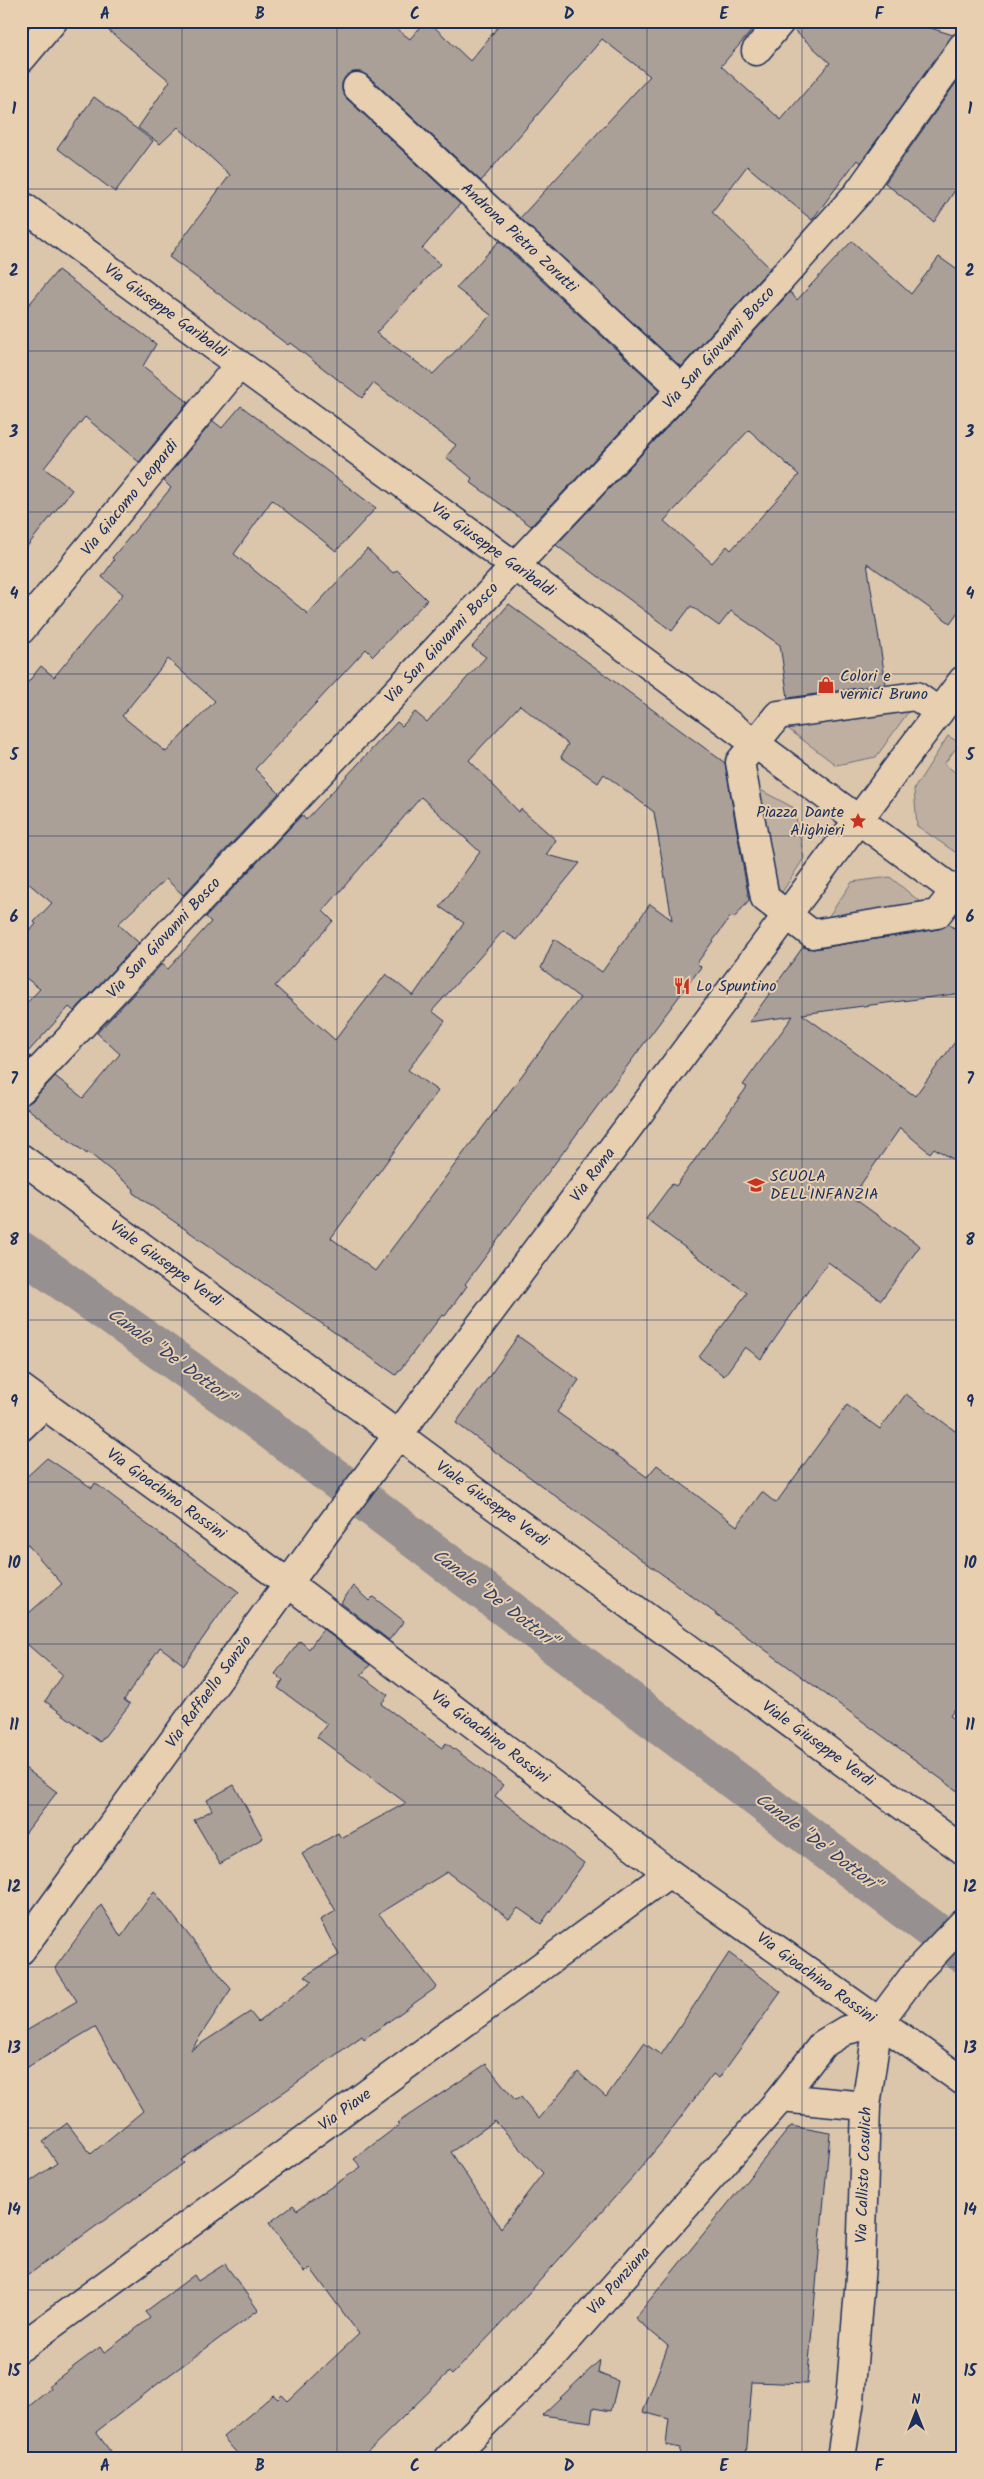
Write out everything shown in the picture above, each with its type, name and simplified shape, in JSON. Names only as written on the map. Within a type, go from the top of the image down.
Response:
[{"type":"street","points":[[21,60],[53,21]]},
{"type":"street","points":[[756,51],[780,21]]},
{"type":"street","name":"Via San Giovanni Bosco","points":[[21,1090],[682,389],[858,193],[963,46]]},
{"type":"street","name":"Androna Pietro Zorutti","points":[[357,86],[682,389]]},
{"type":"street","name":"Via Giuseppe Garibaldi","points":[[21,205],[756,743],[858,821],[959,894]]},
{"type":"street","name":"Via Giacomo Leopardi","points":[[21,630],[239,365]]},
{"type":"street","points":[[787,916],[963,680]]},
{"type":"street","points":[[939,712],[916,696],[778,715],[740,762],[764,898],[812,934],[937,914],[959,894]]},
{"type":"street","name":"Via Roma","points":[[399,1435],[787,916]]},
{"type":"street","name":"Viale Giuseppe Verdi","points":[[21,1158],[963,1850]]},
{"type":"street","name":"Via Gioachino Rossini","points":[[21,1388],[288,1583],[669,1873],[878,2023],[963,2081]]},
{"type":"street","points":[[21,1427],[44,1405]]},
{"type":"street","name":"Via Raffaello Sanzio","points":[[21,1950],[288,1583],[399,1435]]},
{"type":"street","name":"Via Piave","points":[[21,2347],[669,1873]]},
{"type":"street","name":"Via Callisto Cosulich","points":[[842,2458],[850,2400],[861,2265],[866,2106],[878,2023],[917,1971],[963,1923]]},
{"type":"street","name":"Via Ponziana","points":[[450,2458],[552,2357],[781,2098],[823,2044],[846,2030],[878,2023]]},
{"type":"street","points":[[781,2098],[866,2106]]},
{"type":"shaded area","points":[[911,708],[876,757],[836,765],[787,728]]},
{"type":"shaded area","points":[[948,736],[960,743],[944,764],[963,778],[963,840],[955,852],[917,826],[914,789]]},
{"type":"shaded area","points":[[753,786],[794,808],[804,858],[777,900]]},
{"type":"shaded area","points":[[890,877],[931,911],[820,929],[852,882]]},
{"type":"building","points":[[97,21],[386,21],[410,39],[425,21],[428,21],[470,61],[503,21],[760,21],[721,66],[781,120],[830,63],[794,30],[796,21],[908,21],[953,35],[860,163],[857,160],[812,220],[747,166],[712,212],[770,268],[681,367],[520,218],[650,76],[602,39],[481,181],[368,76],[361,72],[353,72],[345,77],[342,83],[342,91],[346,98],[460,204],[422,249],[440,264],[376,333],[433,374],[491,315],[456,288],[499,241],[660,390],[531,526],[470,482],[472,478],[446,457],[456,445],[373,383],[362,398],[290,343],[288,345],[169,257],[230,175],[178,127],[160,144],[138,128],[170,81]]},
{"type":"building","points":[[963,73],[963,178],[934,222],[885,183]]},
{"type":"building","points":[[94,97],[153,141],[115,192],[57,148]]},
{"type":"building","points":[[852,241],[911,294],[939,257],[963,274],[963,605],[950,623],[867,563],[886,684],[788,698],[780,645],[731,611],[719,626],[691,606],[672,631],[556,545],[693,400],[790,292],[797,300]],"holes":[[[749,430],[799,475],[731,550],[727,546],[712,563],[664,521]]]},
{"type":"building","points":[[58,270],[156,344],[143,366],[188,402],[139,462],[85,417],[44,468],[72,490],[21,554],[21,314]]},
{"type":"building","points":[[241,406],[376,508],[336,551],[272,500],[234,554],[308,614],[367,549],[393,573],[397,570],[427,600],[373,656],[366,649],[255,769],[279,793],[183,895],[166,879],[118,924],[139,943],[74,1011],[69,1007],[26,1054],[31,1057],[21,1067],[21,1009],[40,989],[21,974],[21,941],[36,924],[34,922],[52,903],[21,877],[21,691],[41,666],[54,677],[123,594],[102,577],[114,560],[112,558],[171,488],[164,481],[213,421],[222,428]],"holes":[[[168,659],[215,701],[166,752],[122,716]]]},
{"type":"building","points":[[509,604],[725,763],[749,900],[734,918],[731,916],[697,963],[701,967],[465,1284],[467,1286],[445,1316],[442,1315],[396,1375],[133,1193],[134,1189],[88,1152],[87,1154],[23,1105],[32,1101],[55,1076],[83,1098],[120,1054],[97,1033],[162,964],[168,969],[211,922],[206,917],[302,815],[306,820],[397,722],[402,726],[415,712],[427,722],[486,657],[472,647]],"holes":[[[520,705],[568,744],[561,757],[598,783],[604,774],[654,812],[672,920],[650,904],[602,972],[554,939],[541,968],[580,998],[375,1271],[331,1238],[438,1091],[408,1070],[445,1021],[432,1011],[503,931],[517,940],[580,863],[546,855],[556,840],[521,809],[519,812],[469,760]],[[421,797],[480,852],[440,907],[464,923],[413,996],[386,974],[335,1040],[275,986],[333,921],[323,911]]]},
{"type":"building","points":[[949,924],[963,935],[963,993],[802,1014],[915,1096],[963,1031],[963,1165],[934,1148],[930,1153],[900,1128],[852,1197],[920,1246],[881,1300],[828,1262],[761,1359],[745,1347],[724,1376],[699,1357],[747,1293],[646,1219],[672,1184],[676,1186],[747,1087],[743,1085],[793,1016],[749,1022],[803,947],[814,949],[939,929]]},
{"type":"building","points":[[518,1336],[579,1380],[557,1412],[647,1477],[657,1465],[737,1526],[762,1492],[776,1503],[847,1405],[880,1429],[906,1394],[963,1437],[963,1697],[950,1716],[963,1725],[963,1795],[456,1423]]},
{"type":"building","points":[[47,1458],[92,1488],[95,1483],[123,1504],[122,1506],[239,1592],[227,1604],[184,1665],[160,1647],[124,1700],[130,1704],[100,1742],[45,1701],[63,1675],[21,1639],[21,1620],[62,1584],[21,1537],[21,1482]]},
{"type":"building","points":[[353,1586],[369,1601],[373,1597],[404,1621],[389,1640],[341,1603]]},
{"type":"building","points":[[323,1629],[370,1665],[361,1675],[388,1695],[381,1704],[442,1748],[446,1743],[503,1785],[495,1796],[584,1863],[541,1924],[518,1908],[509,1919],[447,1872],[379,1914],[437,1987],[364,2039],[362,2036],[281,2094],[181,2160],[184,2163],[21,2280],[21,2188],[57,2163],[43,2142],[67,2123],[91,2154],[143,2111],[95,2027],[21,2071],[21,2034],[77,2001],[55,1968],[101,1905],[121,1937],[154,1891],[231,1989],[191,2050],[250,2012],[258,2022],[312,1981],[305,1976],[339,1955],[320,1920],[336,1911],[302,1854],[338,1833],[341,1838],[406,1803],[317,1737],[327,1724],[278,1688],[283,1680],[275,1674],[300,1641],[309,1649]]},
{"type":"building","points":[[21,1765],[57,1792],[21,1839]]},
{"type":"building","points":[[234,1785],[263,1838],[220,1864],[194,1820],[212,1810],[207,1800]]},
{"type":"building","points":[[729,1953],[781,1992],[719,2078],[713,2074],[662,2142],[632,2178],[499,2326],[452,2375],[449,2372],[361,2458],[241,2458],[223,2437],[273,2395],[278,2399],[282,2395],[288,2401],[359,2334],[311,2269],[304,2272],[269,2223],[293,2205],[297,2210],[361,2167],[354,2159],[399,2125],[397,2123],[486,2064],[515,2100],[521,2097],[539,2119],[578,2072],[606,2097],[644,2043],[661,2055]],"holes":[[[495,2121],[543,2173],[501,2228],[451,2152]]]},
{"type":"building","points":[[791,2126],[830,2133],[807,2384],[752,2382],[746,2458],[679,2458],[680,2448],[666,2445],[669,2419],[643,2412],[668,2346],[635,2318]]},
{"type":"building","points":[[225,2264],[258,2310],[96,2432],[115,2458],[21,2458],[21,2413],[51,2388],[49,2385],[100,2347],[104,2353],[150,2318],[145,2312],[194,2275],[198,2281]]},
{"type":"building","points":[[600,2360],[598,2373],[618,2381],[611,2411],[593,2408],[591,2422],[542,2415]]},
{"type":"waterway","name":"Canale \"De' Dottori\"","points":[[21,1251],[243,1409],[963,1953]]},
{"type":"place","name":"Colori e vernici Bruno","points":[[826,685]]},
{"type":"place","name":"Piazza Dante Alighieri","points":[[858,821]]},
{"type":"place","name":"Lo Spuntino","points":[[682,986]]},
{"type":"place","name":"SCUOLA DELL'INFANZIA","points":[[756,1185]]}]
